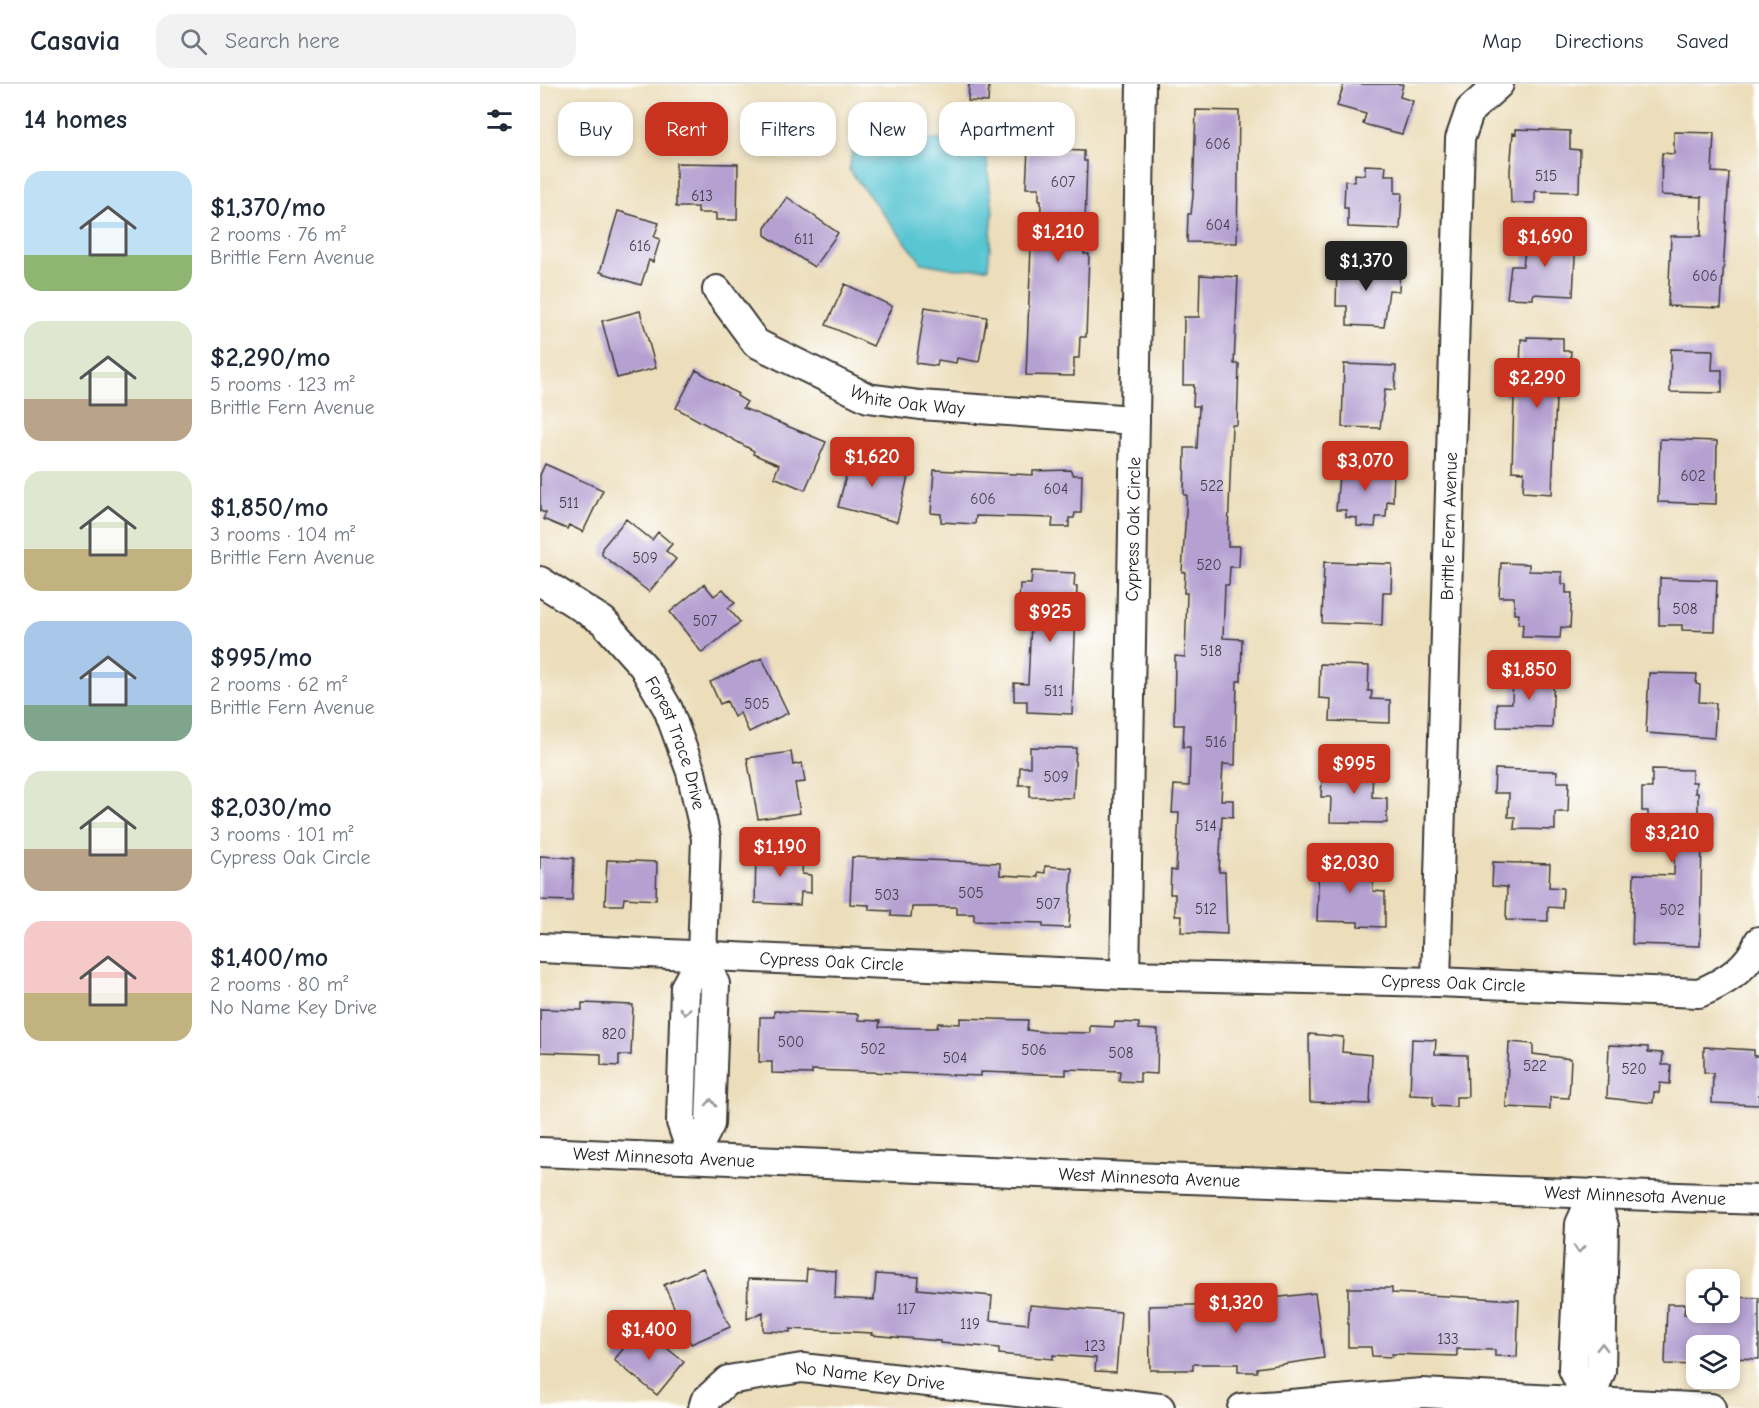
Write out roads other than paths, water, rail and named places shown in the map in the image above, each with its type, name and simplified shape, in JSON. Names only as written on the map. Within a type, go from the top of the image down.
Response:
[{"type":"street","name":"Cypress Oak Circle","points":[[1125,975],[1141,84]]},
{"type":"street","name":"Brittle Fern Avenue","points":[[1436,982],[1460,139],[1470,110],[1499,84]]},
{"type":"street","name":"White Oak Way","points":[[717,290],[756,343],[868,398],[920,405],[1135,420]]},
{"type":"street","name":"Forest Trace Drive","points":[[540,581],[603,621],[643,666],[668,709],[691,772],[706,838],[702,956],[686,987],[681,1122],[693,1157]]},
{"type":"street","name":"Cypress Oak Circle","points":[[540,948],[1125,975],[1436,982],[1699,993],[1718,985],[1739,971],[1756,950],[1759,941]]},
{"type":"street","name":"West Minnesota Avenue","points":[[540,1152],[1759,1200]]},
{"type":"street","points":[[1589,1406],[1573,1369],[1580,1224],[1594,1194]]},
{"type":"street","name":"No Name Key Drive","points":[[703,1408],[705,1401],[728,1380],[802,1368],[1160,1408]]},
{"type":"street","points":[[1242,1408],[1422,1393],[1589,1406],[1711,1408]]},
{"type":"water","points":[[927,139],[939,140],[939,156],[986,156],[993,212],[988,268],[955,269],[922,263],[849,170],[852,156],[927,156]]}]
